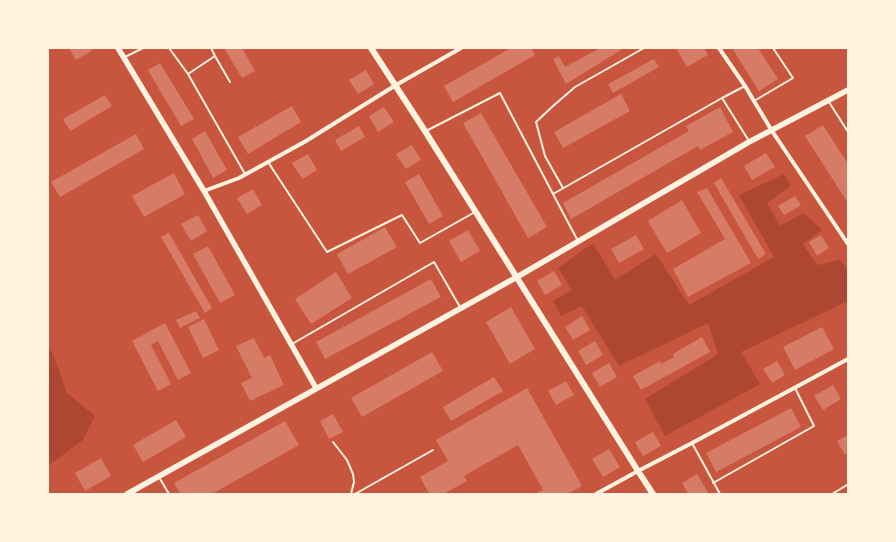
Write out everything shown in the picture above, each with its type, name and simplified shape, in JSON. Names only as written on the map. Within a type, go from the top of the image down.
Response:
[{"type":"main road","points":[[371,48],[517,276],[653,494]]},
{"type":"street","points":[[118,48],[204,191],[316,388]]},
{"type":"street","points":[[204,191],[239,178],[306,141],[396,85],[460,48]]},
{"type":"street","points":[[719,48],[745,86],[772,131],[848,244]]},
{"type":"street","points":[[127,494],[461,308],[749,142],[848,90]]},
{"type":"street","points":[[596,494],[848,359]]},
{"type":"lane","points":[[124,58],[143,48]]},
{"type":"lane","points":[[169,48],[188,74],[245,174]]},
{"type":"lane","points":[[211,48],[230,82]]},
{"type":"lane","points":[[563,188],[545,156],[536,122],[575,87],[644,48]]},
{"type":"lane","points":[[753,101],[793,78],[773,48]]},
{"type":"lane","points":[[188,74],[215,56]]},
{"type":"lane","points":[[553,194],[745,86]]},
{"type":"lane","points":[[425,131],[500,93],[578,241]]},
{"type":"lane","points":[[722,98],[749,142]]},
{"type":"lane","points":[[829,101],[848,132]]},
{"type":"lane","points":[[267,162],[326,252],[402,214],[420,243],[476,212]]},
{"type":"lane","points":[[291,344],[434,262],[461,308]]},
{"type":"lane","points":[[713,483],[814,426],[795,387]]},
{"type":"lane","points":[[333,442],[347,460],[354,474],[351,494]]},
{"type":"lane","points":[[692,443],[720,494]]},
{"type":"lane","points":[[355,494],[432,450]]},
{"type":"lane","points":[[159,476],[169,494]]},
{"type":"lane","points":[[832,494],[847,485]]},
{"type":"shaded area","points":[[784,174],[791,186],[767,203],[780,226],[804,213],[822,230],[803,244],[817,265],[840,260],[848,270],[848,301],[741,352],[760,384],[665,436],[645,399],[718,354],[708,323],[619,366],[582,306],[561,316],[553,301],[572,290],[558,268],[593,243],[615,280],[656,254],[689,305],[774,257],[739,195]]},
{"type":"shaded area","points":[[48,347],[53,354],[67,393],[95,416],[83,440],[48,466]]},
{"type":"building","points":[[69,48],[91,48],[93,50],[76,60]]},
{"type":"building","points":[[224,48],[242,48],[255,71],[242,78]]},
{"type":"building","points":[[511,48],[531,48],[535,55],[453,102],[444,86]]},
{"type":"building","points":[[600,48],[624,48],[566,84],[553,59],[559,56],[565,67]]},
{"type":"building","points":[[676,48],[704,48],[708,55],[687,67]]},
{"type":"building","points":[[732,48],[758,48],[778,79],[759,91]]},
{"type":"building","points":[[654,59],[659,67],[613,93],[608,84]]},
{"type":"building","points":[[160,63],[194,119],[181,126],[148,70]]},
{"type":"building","points":[[366,70],[374,84],[358,94],[349,80]]},
{"type":"building","points":[[621,94],[630,111],[563,148],[554,132]]},
{"type":"building","points":[[105,95],[112,106],[70,131],[63,119]]},
{"type":"building","points":[[292,106],[301,122],[248,154],[238,137]]},
{"type":"building","points":[[384,107],[394,122],[378,132],[369,116]]},
{"type":"building","points":[[720,107],[733,132],[700,150],[698,146],[571,219],[563,203],[689,131],[686,126]]},
{"type":"building","points":[[481,113],[547,227],[528,238],[463,123]]},
{"type":"building","points":[[823,125],[848,164],[848,203],[805,136]]},
{"type":"building","points":[[359,126],[365,137],[341,151],[335,140]]},
{"type":"building","points":[[205,131],[227,170],[213,178],[192,139]]},
{"type":"building","points":[[136,134],[144,149],[60,197],[51,182]]},
{"type":"building","points":[[412,145],[421,160],[406,169],[396,154]]},
{"type":"building","points":[[766,153],[775,167],[752,180],[744,166]]},
{"type":"building","points":[[308,154],[317,170],[302,179],[292,163]]},
{"type":"building","points":[[174,173],[185,194],[144,217],[132,196]]},
{"type":"building","points":[[419,174],[443,216],[429,224],[405,182]]},
{"type":"building","points":[[721,178],[766,254],[758,259],[714,183]]},
{"type":"building","points":[[707,188],[751,263],[688,297],[673,269],[725,239],[697,192]]},
{"type":"building","points":[[253,189],[262,205],[247,214],[237,198]]},
{"type":"building","points":[[795,196],[801,205],[784,215],[778,206]]},
{"type":"building","points":[[682,200],[701,233],[667,253],[648,221]]},
{"type":"building","points":[[198,215],[207,231],[191,241],[181,224]]},
{"type":"building","points":[[385,227],[397,247],[348,274],[337,254]]},
{"type":"building","points":[[468,230],[480,251],[461,262],[449,241]]},
{"type":"building","points":[[169,233],[212,308],[205,313],[161,237]]},
{"type":"building","points":[[636,235],[644,249],[619,263],[611,249]]},
{"type":"building","points":[[821,235],[829,248],[817,256],[809,242]]},
{"type":"building","points":[[208,246],[235,295],[220,303],[193,254]]},
{"type":"building","points":[[554,271],[562,285],[545,295],[537,281]]},
{"type":"building","points":[[336,272],[352,298],[311,324],[295,299]]},
{"type":"building","points":[[431,279],[441,297],[325,359],[316,342]]},
{"type":"building","points":[[511,307],[535,349],[510,364],[486,322]]},
{"type":"building","points":[[196,311],[200,318],[180,328],[176,320]]},
{"type":"building","points":[[582,316],[590,330],[573,340],[565,327]]},
{"type":"building","points":[[204,319],[219,350],[203,358],[188,327]]},
{"type":"building","points":[[165,323],[191,373],[178,380],[158,341],[151,345],[171,384],[158,391],[132,341]]},
{"type":"building","points":[[822,327],[834,349],[795,370],[783,347]]},
{"type":"building","points":[[702,337],[710,352],[641,390],[633,376],[660,361],[661,364],[674,357],[673,354]]},
{"type":"building","points":[[254,338],[264,358],[270,355],[284,385],[250,401],[241,383],[252,378],[236,346]]},
{"type":"building","points":[[595,341],[603,355],[586,365],[578,351]]},
{"type":"building","points":[[432,352],[443,371],[362,417],[351,398]]},
{"type":"building","points":[[777,361],[785,375],[772,383],[763,369]]},
{"type":"building","points":[[609,363],[617,377],[600,387],[592,373]]},
{"type":"building","points":[[494,377],[503,391],[451,421],[443,407]]},
{"type":"building","points":[[566,381],[574,395],[556,405],[548,391]]},
{"type":"building","points":[[833,385],[841,399],[823,410],[814,396]]},
{"type":"building","points":[[527,388],[582,486],[567,494],[535,494],[543,490],[518,445],[464,476],[467,481],[443,494],[429,494],[420,477],[448,461],[436,440]]},
{"type":"building","points":[[791,408],[801,427],[716,472],[706,453]]},
{"type":"building","points":[[333,414],[343,432],[329,439],[320,421]]},
{"type":"building","points":[[176,420],[186,437],[143,462],[133,445]]},
{"type":"building","points":[[285,421],[299,445],[212,494],[180,494],[174,483]]},
{"type":"building","points":[[653,432],[661,446],[643,456],[635,442]]},
{"type":"building","points":[[848,435],[848,453],[845,455],[837,441]]},
{"type":"building","points":[[609,449],[620,467],[603,477],[592,459]]},
{"type":"building","points":[[101,458],[111,476],[85,491],[75,473]]},
{"type":"building","points":[[697,474],[709,494],[688,494],[682,483]]}]
